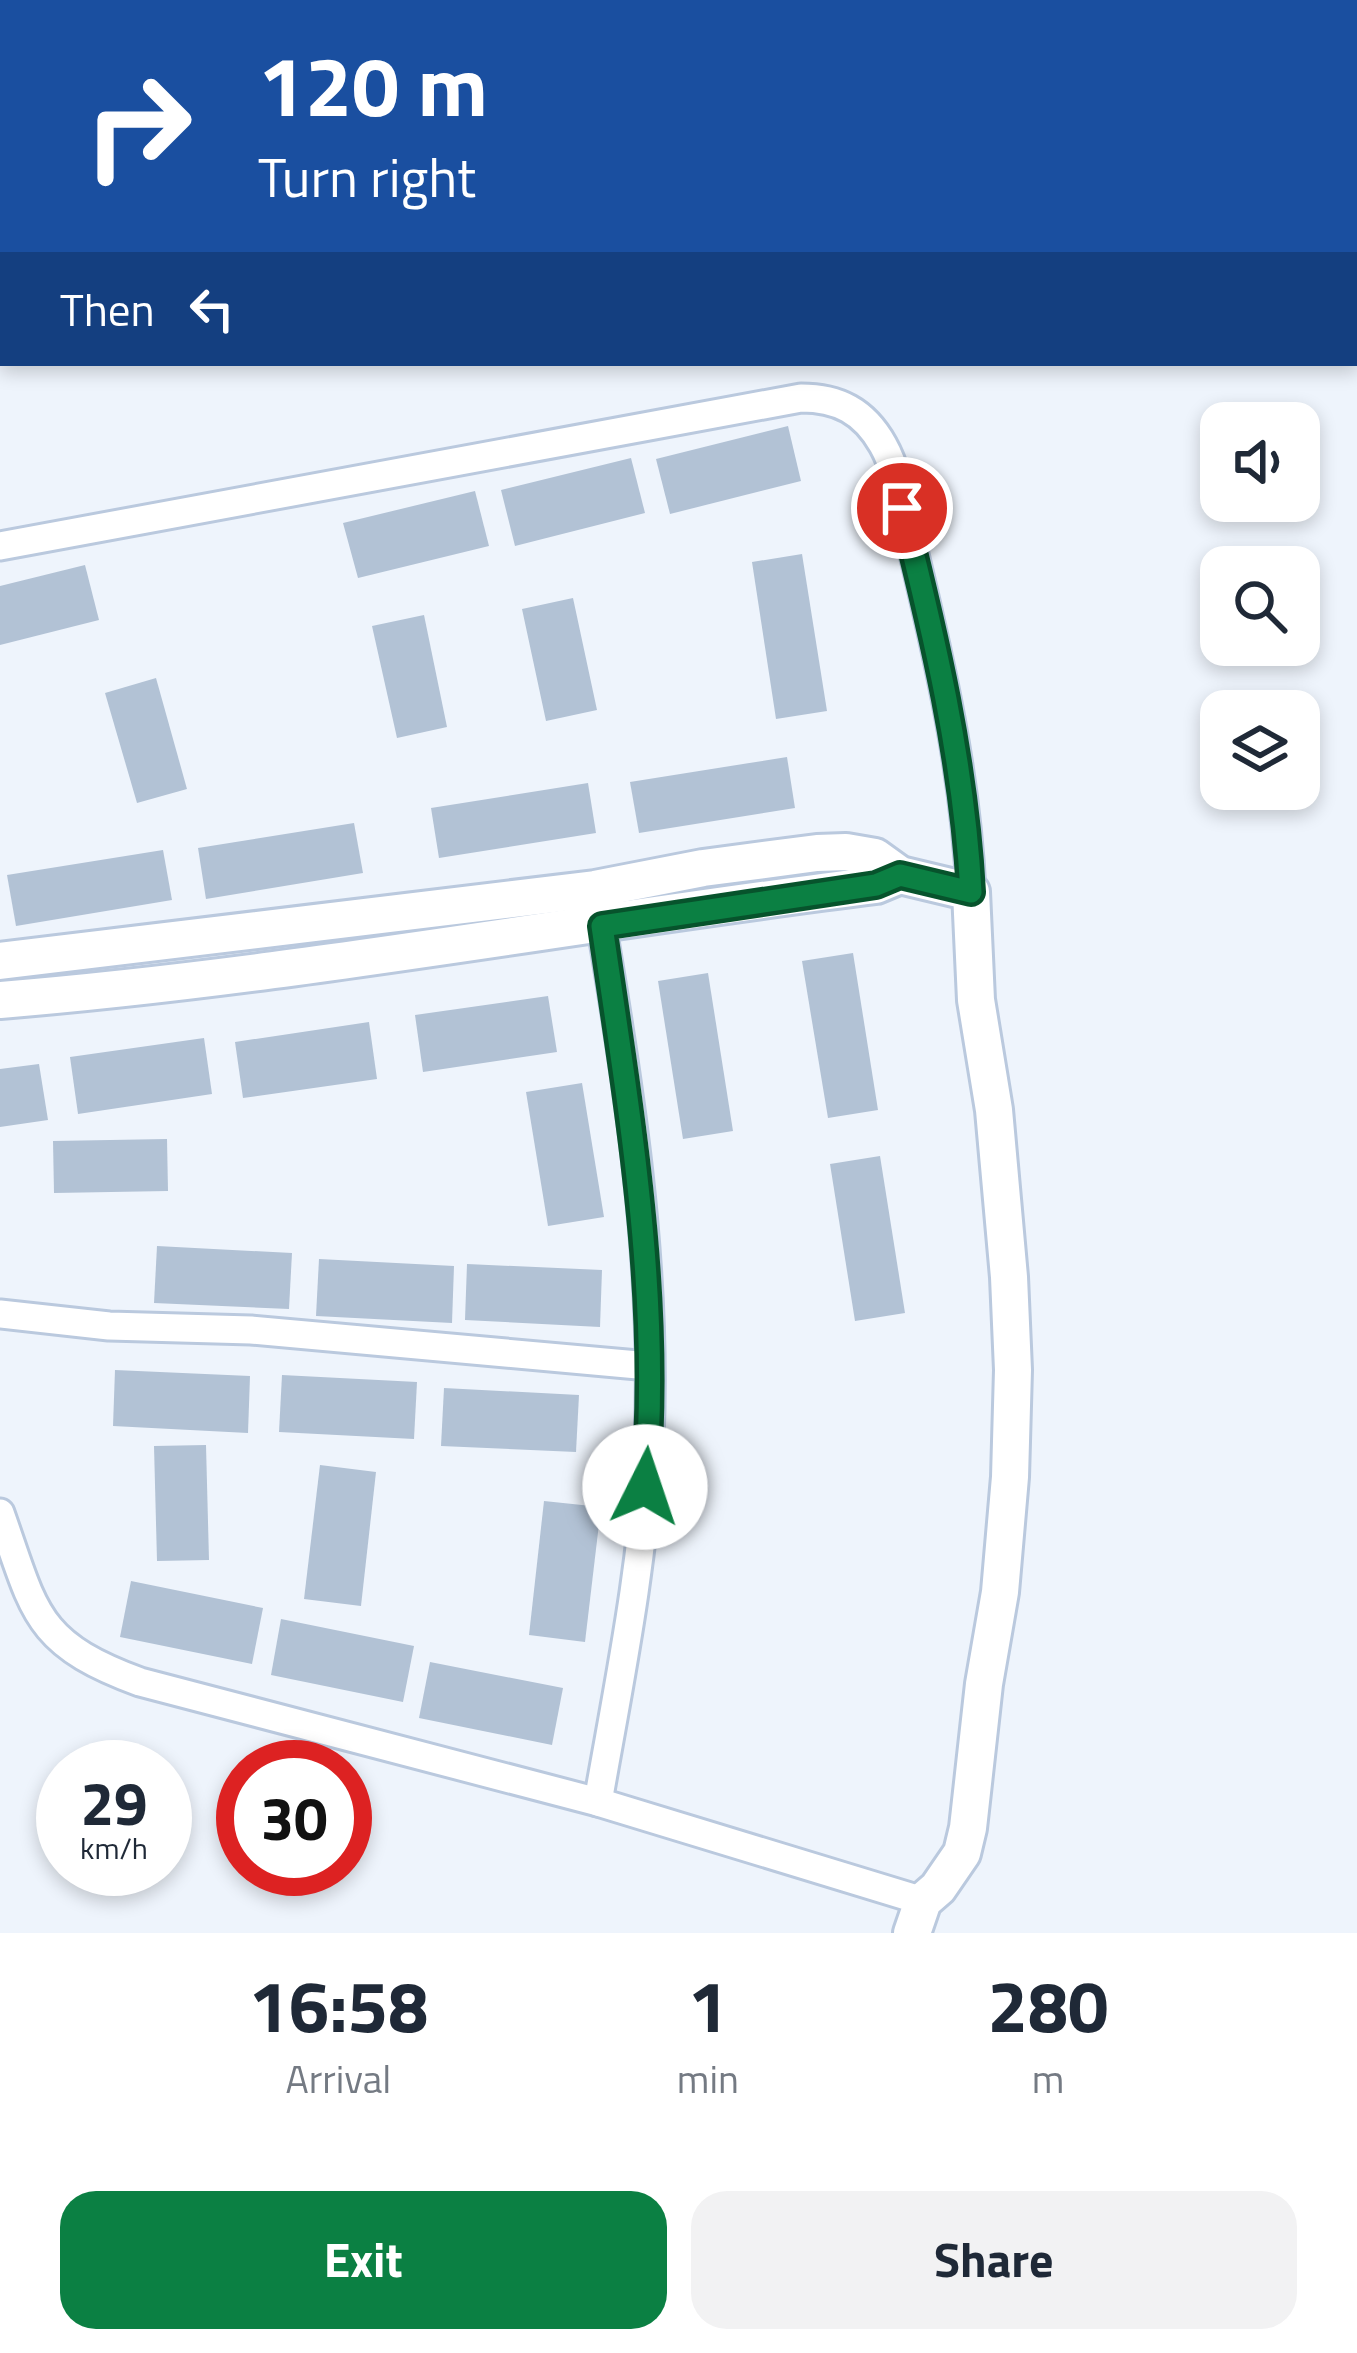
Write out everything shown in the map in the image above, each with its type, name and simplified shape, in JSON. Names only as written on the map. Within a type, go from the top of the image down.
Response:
[{"type":"street","points":[[0,546],[801,398],[838,401],[874,432],[895,476],[956,741],[968,825],[976,1000],[994,1111],[1009,1277],[1010,1477],[1000,1592],[968,1828],[953,1869],[917,1917],[598,1802],[140,1682],[90,1664],[60,1642],[38,1616],[0,1513]]},
{"type":"street","points":[[0,961],[596,889],[704,868],[846,852],[875,857],[900,875],[971,892]]},
{"type":"street","points":[[0,1000],[81,994],[602,926],[876,885],[900,875]]},
{"type":"street","points":[[596,889],[640,1187],[649,1366],[649,1440],[637,1582],[598,1802]]},
{"type":"street","points":[[0,1314],[110,1326],[250,1330],[649,1366]]},
{"type":"building","points":[[788,426],[801,481],[670,514],[656,459]]},
{"type":"building","points":[[631,458],[645,513],[515,546],[501,490]]},
{"type":"building","points":[[475,491],[489,546],[358,578],[343,523]]},
{"type":"building","points":[[802,554],[827,711],[776,719],[752,562]]},
{"type":"building","points":[[85,565],[99,620],[0,645],[0,586]]},
{"type":"building","points":[[573,598],[597,710],[546,721],[522,609]]},
{"type":"building","points":[[424,615],[447,727],[397,738],[372,626]]},
{"type":"building","points":[[156,678],[187,789],[137,803],[105,693]]},
{"type":"building","points":[[787,757],[795,808],[639,833],[630,782]]},
{"type":"building","points":[[588,783],[596,833],[439,858],[431,808]]},
{"type":"building","points":[[354,823],[363,873],[206,899],[198,848]]},
{"type":"building","points":[[163,850],[172,900],[16,926],[7,875]]},
{"type":"building","points":[[853,953],[878,1110],[828,1118],[802,961]]},
{"type":"building","points":[[708,973],[733,1131],[683,1139],[658,981]]},
{"type":"building","points":[[548,996],[557,1052],[423,1072],[415,1015]]},
{"type":"building","points":[[369,1022],[377,1079],[243,1098],[235,1042]]},
{"type":"building","points":[[204,1038],[212,1094],[78,1114],[70,1057]]},
{"type":"building","points":[[39,1064],[48,1120],[0,1127],[0,1069]]},
{"type":"building","points":[[582,1083],[604,1217],[548,1226],[526,1092]]},
{"type":"building","points":[[167,1139],[168,1191],[54,1193],[53,1141]]},
{"type":"building","points":[[880,1156],[905,1313],[855,1321],[830,1164]]},
{"type":"building","points":[[157,1246],[292,1253],[289,1309],[154,1303]]},
{"type":"building","points":[[319,1259],[454,1266],[452,1323],[316,1316]]},
{"type":"building","points":[[467,1264],[602,1270],[600,1327],[465,1320]]},
{"type":"building","points":[[115,1370],[250,1376],[248,1433],[113,1426]]},
{"type":"building","points":[[282,1375],[417,1382],[414,1439],[279,1432]]},
{"type":"building","points":[[444,1388],[579,1395],[576,1452],[441,1446]]},
{"type":"building","points":[[206,1445],[209,1560],[157,1561],[154,1446]]},
{"type":"building","points":[[320,1465],[376,1472],[361,1606],[304,1599]]},
{"type":"building","points":[[544,1501],[601,1507],[585,1642],[529,1635]]},
{"type":"building","points":[[131,1581],[263,1608],[252,1664],[120,1637]]},
{"type":"building","points":[[281,1619],[414,1646],[403,1702],[271,1675]]},
{"type":"building","points":[[430,1662],[563,1688],[552,1745],[419,1718]]},
{"type":"route","points":[[645,1487],[649,1366],[640,1187],[602,926],[876,885],[900,875],[971,892],[968,825],[956,741],[902,508]]}]
